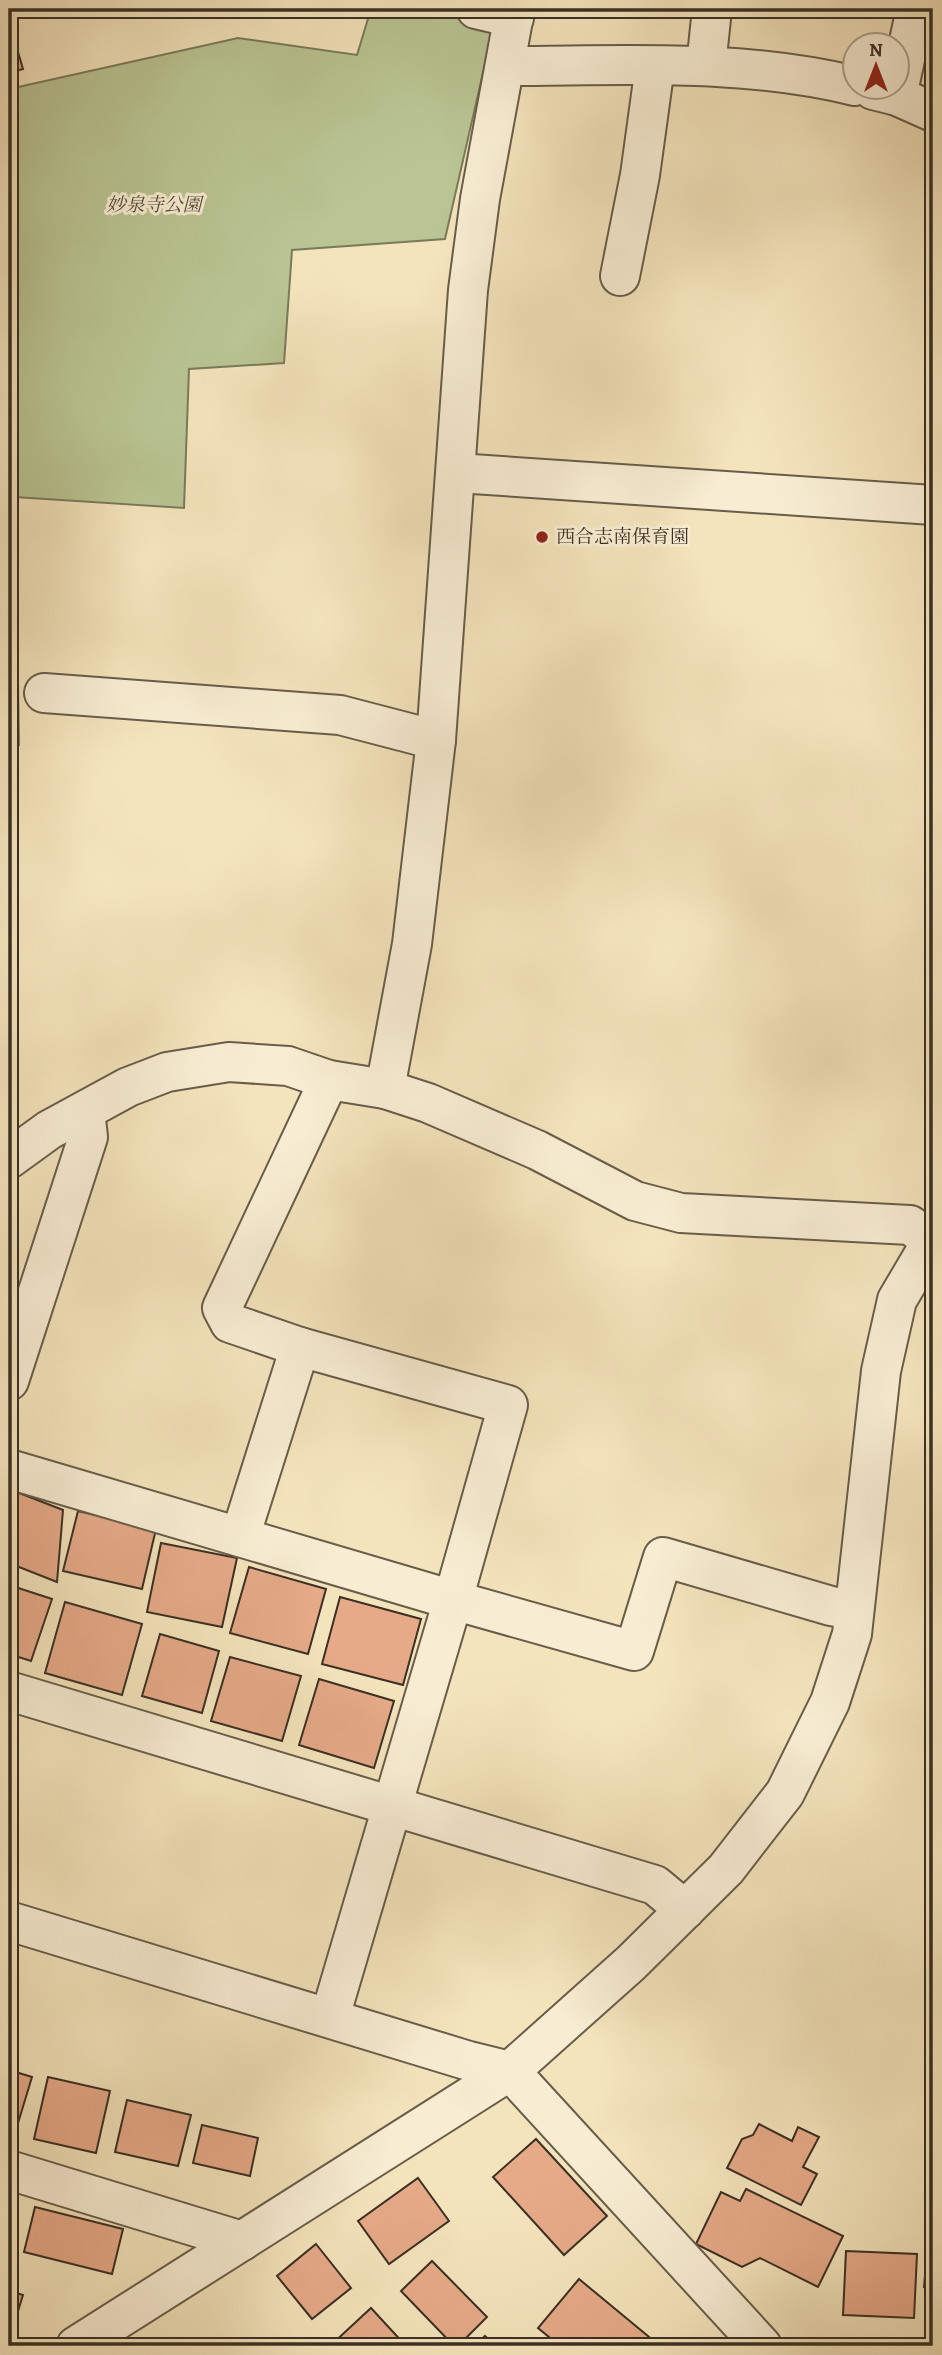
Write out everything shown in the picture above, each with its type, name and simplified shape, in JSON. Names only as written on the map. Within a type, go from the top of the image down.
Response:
[{"type":"street","points":[[385,1088],[412,944],[436,740],[468,290],[480,199],[514,13],[476,9]]},
{"type":"street","points":[[706,66],[712,9]]},
{"type":"street","points":[[911,32],[916,9]]},
{"type":"street","points":[[506,66],[706,66],[811,75],[841,82]]},
{"type":"street","points":[[620,276],[640,175],[655,66]]},
{"type":"street","points":[[911,102],[933,111]]},
{"type":"street","points":[[457,473],[933,505]]},
{"type":"street","points":[[44,693],[340,715],[436,740]]},
{"type":"street","points":[[9,1159],[49,1130],[128,1087],[167,1072],[229,1062],[289,1066],[329,1080],[385,1088],[428,1103],[537,1150],[635,1201],[681,1213],[714,1216],[910,1225],[933,1240],[897,1300],[881,1371],[852,1634],[830,1702],[785,1793],[726,1869],[631,1963],[510,2071],[76,2346]]},
{"type":"street","points":[[329,1080],[222,1308],[230,1323],[299,1348],[508,1405],[330,2017]]},
{"type":"street","points":[[9,1381],[88,1138],[85,1111]]},
{"type":"street","points":[[240,1537],[299,1348]]},
{"type":"street","points":[[9,1469],[634,1651],[663,1557],[831,1606],[855,1610]]},
{"type":"street","points":[[9,1691],[655,1885],[685,1910]]},
{"type":"street","points":[[9,1921],[510,2071],[762,2346]]},
{"type":"street","points":[[9,2170],[242,2241]]},
{"type":"green space","name":"妙泉寺公園","points":[[371,9],[429,9],[493,29],[445,239],[292,250],[284,363],[189,369],[184,508],[15,497],[19,745],[9,744],[9,89],[238,38],[357,55]]},
{"type":"building","points":[[9,21],[23,69],[9,73]]},
{"type":"building","points":[[9,1489],[63,1510],[57,1582],[9,1563]]},
{"type":"building","points":[[78,1511],[156,1529],[142,1589],[63,1571]]},
{"type":"building","points":[[161,1543],[237,1558],[222,1627],[147,1612]]},
{"type":"building","points":[[249,1567],[326,1589],[308,1654],[230,1633]]},
{"type":"building","points":[[9,1585],[52,1599],[31,1661],[9,1654]]},
{"type":"building","points":[[340,1597],[421,1619],[403,1685],[322,1664]]},
{"type":"building","points":[[65,1602],[142,1624],[122,1695],[45,1673]]},
{"type":"building","points":[[160,1634],[219,1651],[202,1713],[142,1696]]},
{"type":"building","points":[[230,1657],[301,1676],[282,1741],[211,1721]]},
{"type":"building","points":[[319,1679],[394,1701],[374,1768],[299,1745]]},
{"type":"building","points":[[9,2070],[32,2077],[15,2133],[9,2131]]},
{"type":"building","points":[[48,2077],[110,2091],[96,2153],[34,2139]]},
{"type":"building","points":[[127,2100],[191,2115],[178,2166],[115,2152]]},
{"type":"building","points":[[759,2124],[792,2141],[798,2127],[819,2137],[803,2167],[817,2174],[801,2205],[727,2168],[742,2139],[753,2135]]},
{"type":"building","points":[[202,2125],[258,2138],[250,2176],[193,2163]]},
{"type":"building","points":[[536,2139],[607,2216],[564,2255],[493,2177]]},
{"type":"building","points":[[418,2178],[449,2221],[389,2264],[358,2221]]},
{"type":"building","points":[[746,2189],[843,2236],[818,2287],[760,2258],[742,2267],[696,2244],[721,2192],[740,2201]]},
{"type":"building","points":[[35,2207],[123,2229],[112,2274],[24,2252]]},
{"type":"building","points":[[930,2214],[933,2215],[933,2288],[924,2287]]},
{"type":"building","points":[[316,2244],[351,2288],[312,2319],[277,2276]]},
{"type":"building","points":[[846,2251],[917,2254],[914,2318],[843,2315]]},
{"type":"building","points":[[432,2261],[487,2317],[458,2346],[454,2346],[401,2291]]},
{"type":"building","points":[[579,2279],[660,2346],[560,2346],[538,2328]]},
{"type":"building","points":[[9,2291],[23,2295],[10,2337],[9,2337]]},
{"type":"building","points":[[371,2308],[406,2346],[330,2346]]},
{"type":"building","points":[[485,2336],[496,2346],[475,2346]]},
{"type":"building","points":[[182,2340],[186,2346],[171,2346]]},
{"type":"place","name":"西合志南保育園","points":[[542,537]]}]
